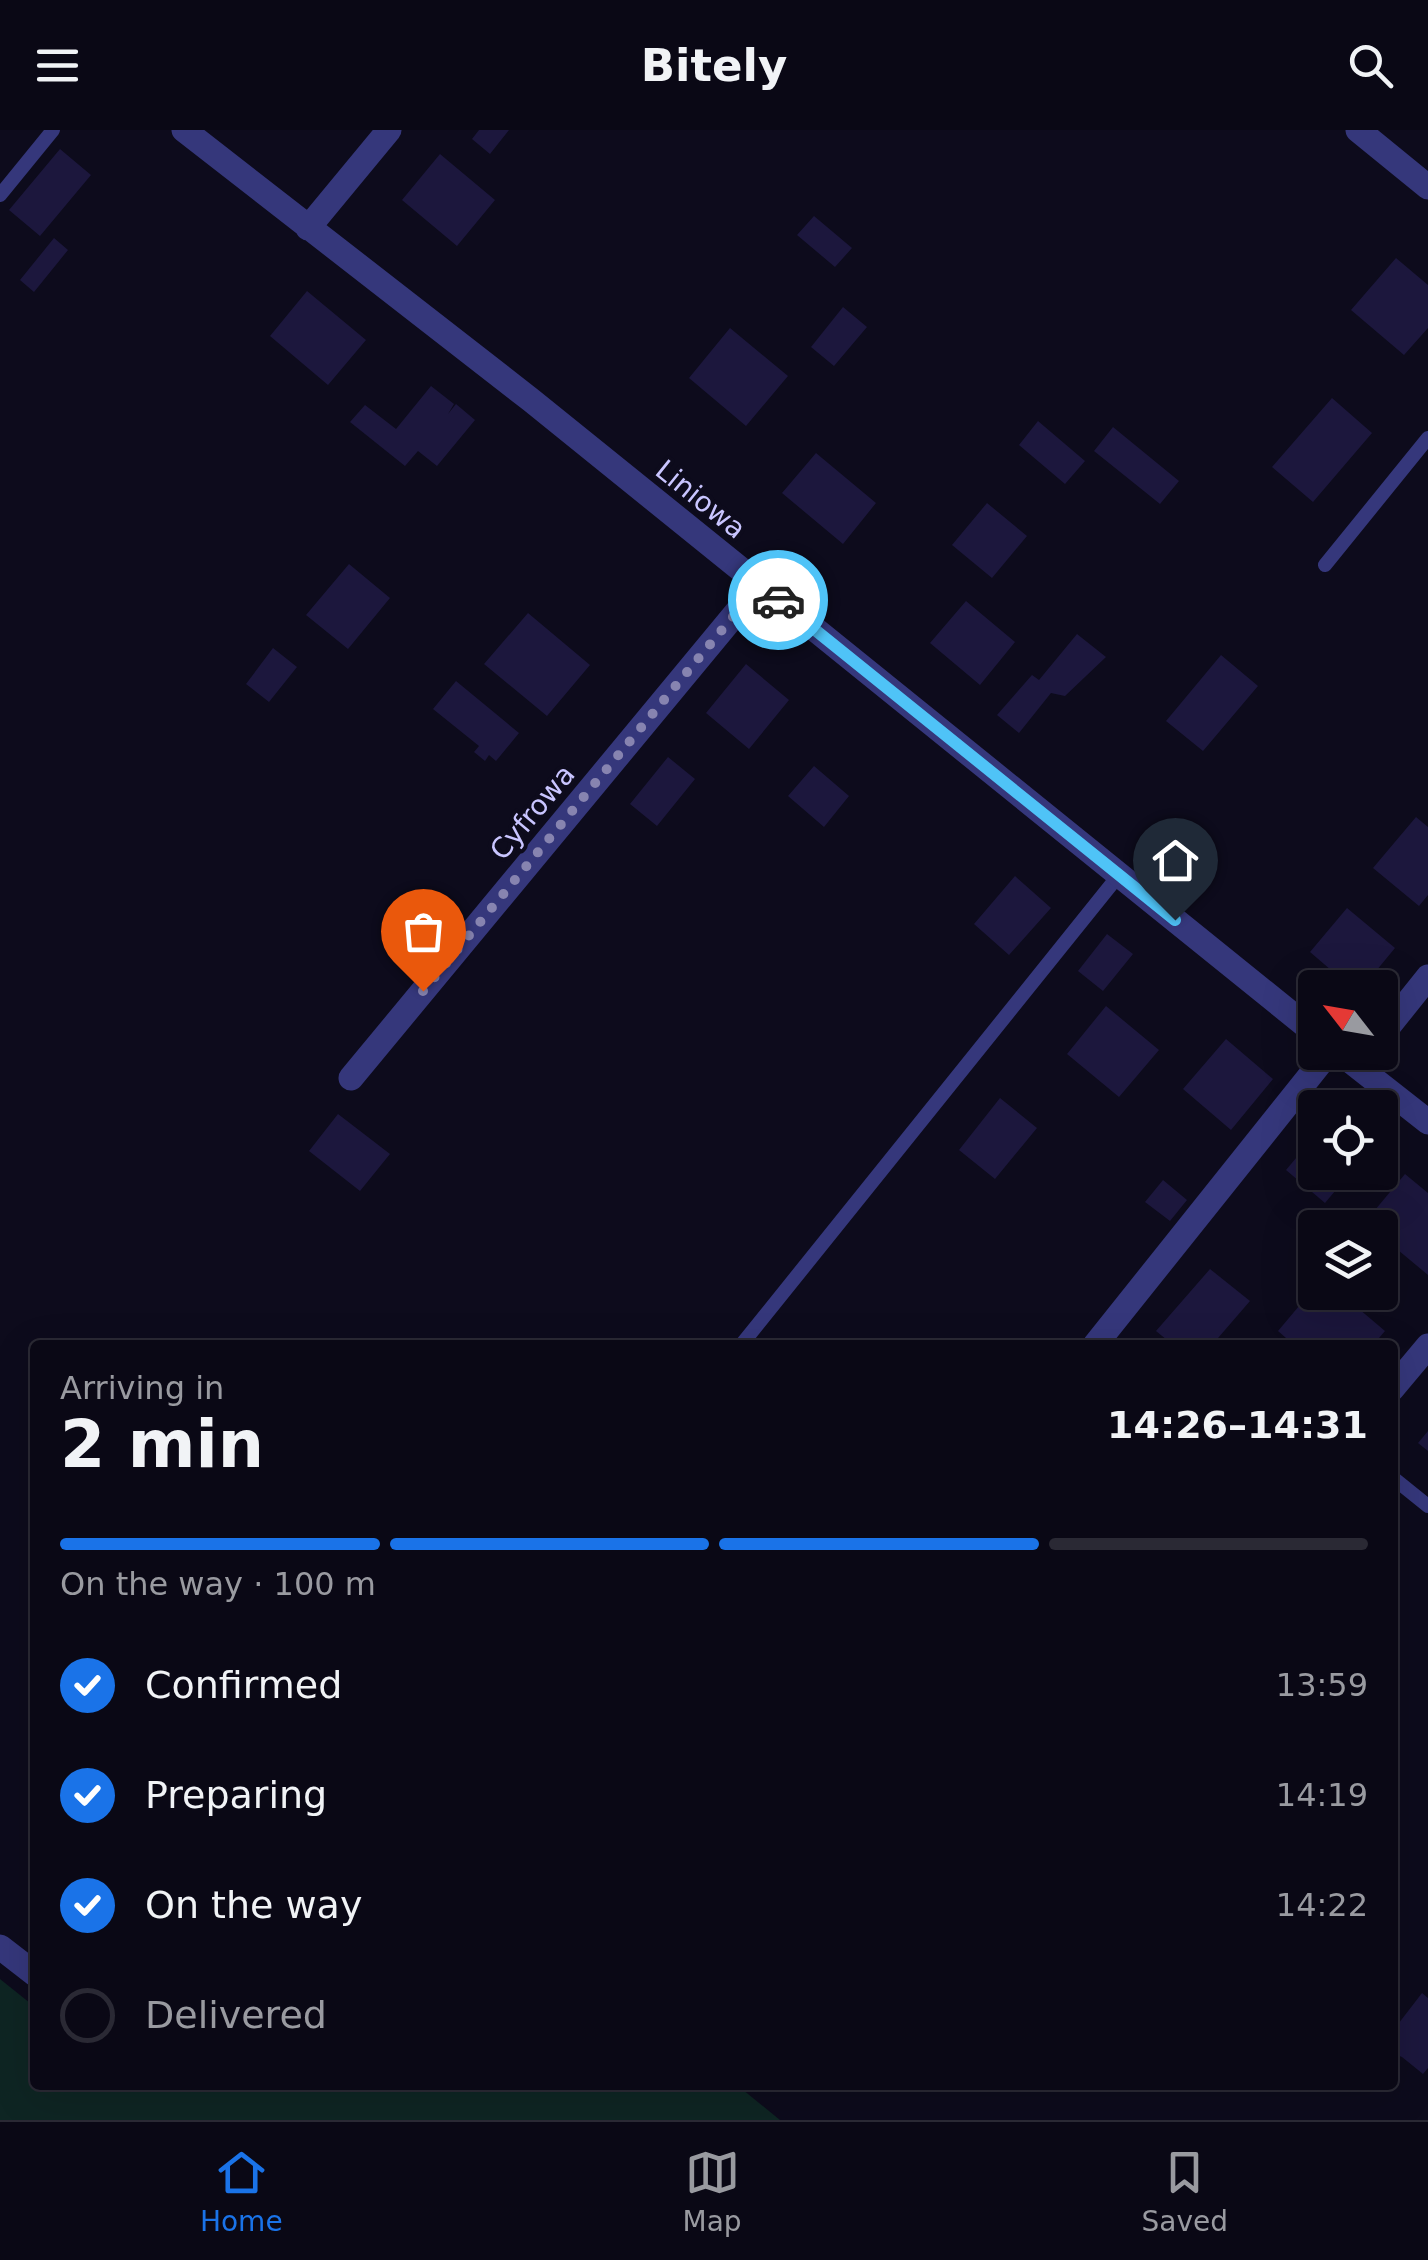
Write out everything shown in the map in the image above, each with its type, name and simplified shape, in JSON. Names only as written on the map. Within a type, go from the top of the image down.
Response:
[{"type":"street","name":"Liniowa","points":[[184,130],[531,400],[1298,1019]]},
{"type":"street","points":[[308,228],[389,130]]},
{"type":"street","points":[[1358,130],[1428,187]]},
{"type":"street","name":"Cyfrowa","points":[[351,1078],[760,584]]},
{"type":"street","points":[[1398,1014],[1428,977]]},
{"type":"street","points":[[1099,1340],[1315,1070]]},
{"type":"street","points":[[1369,1070],[1428,1122]]},
{"type":"street","points":[[1398,1382],[1428,1346]]},
{"type":"street","points":[[0,1947],[30,1970]]},
{"type":"lane","points":[[0,195],[53,130]]},
{"type":"lane","points":[[1325,565],[1428,438]]},
{"type":"lane","points":[[745,1340],[1118,875]]},
{"type":"lane","points":[[1398,1482],[1428,1506]]},
{"type":"green space","points":[[0,1979],[30,2003],[30,2090],[743,2090],[780,2120],[0,2120]]},
{"type":"building","points":[[479,130],[509,130],[490,154],[472,139]]},
{"type":"building","points":[[60,149],[91,175],[40,236],[9,210]]},
{"type":"building","points":[[440,154],[495,200],[457,246],[402,200]]},
{"type":"building","points":[[814,216],[852,248],[835,267],[797,235]]},
{"type":"building","points":[[54,238],[68,250],[34,292],[20,280]]},
{"type":"building","points":[[1396,258],[1428,285],[1428,328],[1404,355],[1351,310]]},
{"type":"building","points":[[307,291],[366,340],[328,385],[270,336]]},
{"type":"building","points":[[843,307],[867,327],[834,366],[811,347]]},
{"type":"building","points":[[730,328],[788,376],[746,426],[689,378]]},
{"type":"building","points":[[431,386],[454,404],[448,414],[456,404],[475,420],[437,466],[418,451],[405,466],[350,422],[365,405],[396,429]]},
{"type":"building","points":[[1332,398],[1372,433],[1313,502],[1272,467]]},
{"type":"building","points":[[1038,421],[1085,461],[1065,484],[1019,445]]},
{"type":"building","points":[[1113,427],[1179,481],[1160,504],[1094,451]]},
{"type":"building","points":[[816,453],[876,503],[843,544],[782,493]]},
{"type":"building","points":[[987,503],[1027,536],[992,578],[952,545]]},
{"type":"building","points":[[349,564],[390,598],[348,649],[306,615]]},
{"type":"building","points":[[966,601],[1015,642],[980,685],[930,643]]},
{"type":"building","points":[[528,613],[590,665],[547,716],[484,664]]},
{"type":"building","points":[[1077,634],[1106,657],[1065,696],[1051,693],[1019,733],[997,715],[1032,675],[1039,680]]},
{"type":"building","points":[[273,648],[297,667],[269,702],[246,684]]},
{"type":"building","points":[[1221,655],[1258,686],[1203,751],[1166,721]]},
{"type":"building","points":[[746,664],[789,700],[749,749],[706,713]]},
{"type":"building","points":[[456,681],[519,733],[496,761],[489,755],[485,761],[474,752],[479,746],[433,709]]},
{"type":"building","points":[[668,757],[695,779],[657,826],[630,804]]},
{"type":"building","points":[[814,766],[849,796],[824,827],[788,796]]},
{"type":"building","points":[[1416,817],[1428,827],[1428,895],[1419,906],[1373,868]]},
{"type":"building","points":[[1015,876],[1051,908],[1009,955],[974,924]]},
{"type":"building","points":[[1347,908],[1395,948],[1377,970],[1331,970],[1310,952]]},
{"type":"building","points":[[1107,934],[1133,954],[1103,991],[1078,971]]},
{"type":"building","points":[[1106,1006],[1159,1050],[1119,1097],[1067,1054]]},
{"type":"building","points":[[1226,1039],[1273,1079],[1231,1130],[1183,1089]]},
{"type":"building","points":[[1000,1098],[1037,1128],[995,1179],[959,1150]]},
{"type":"building","points":[[338,1114],[390,1154],[360,1191],[309,1151]]},
{"type":"building","points":[[1298,1156],[1298,1180],[1286,1170]]},
{"type":"building","points":[[1405,1174],[1428,1193],[1428,1275],[1398,1250],[1398,1210],[1375,1210],[1392,1190],[1398,1190],[1398,1182]]},
{"type":"building","points":[[1163,1180],[1187,1200],[1170,1221],[1145,1202]]},
{"type":"building","points":[[1310,1190],[1336,1190],[1325,1203]]},
{"type":"building","points":[[1210,1269],[1250,1301],[1216,1340],[1167,1340],[1156,1331]]},
{"type":"building","points":[[1298,1307],[1360,1310],[1385,1331],[1377,1340],[1288,1340],[1278,1331]]},
{"type":"building","points":[[1428,1431],[1428,1451],[1418,1443]]},
{"type":"building","points":[[1422,1993],[1428,1998],[1428,2068],[1423,2074],[1398,2055],[1398,2024]]},
{"type":"way so far","points":[[423,991],[760,584],[778,600]]},
{"type":"route","points":[[778,600],[1175,920]]}]
